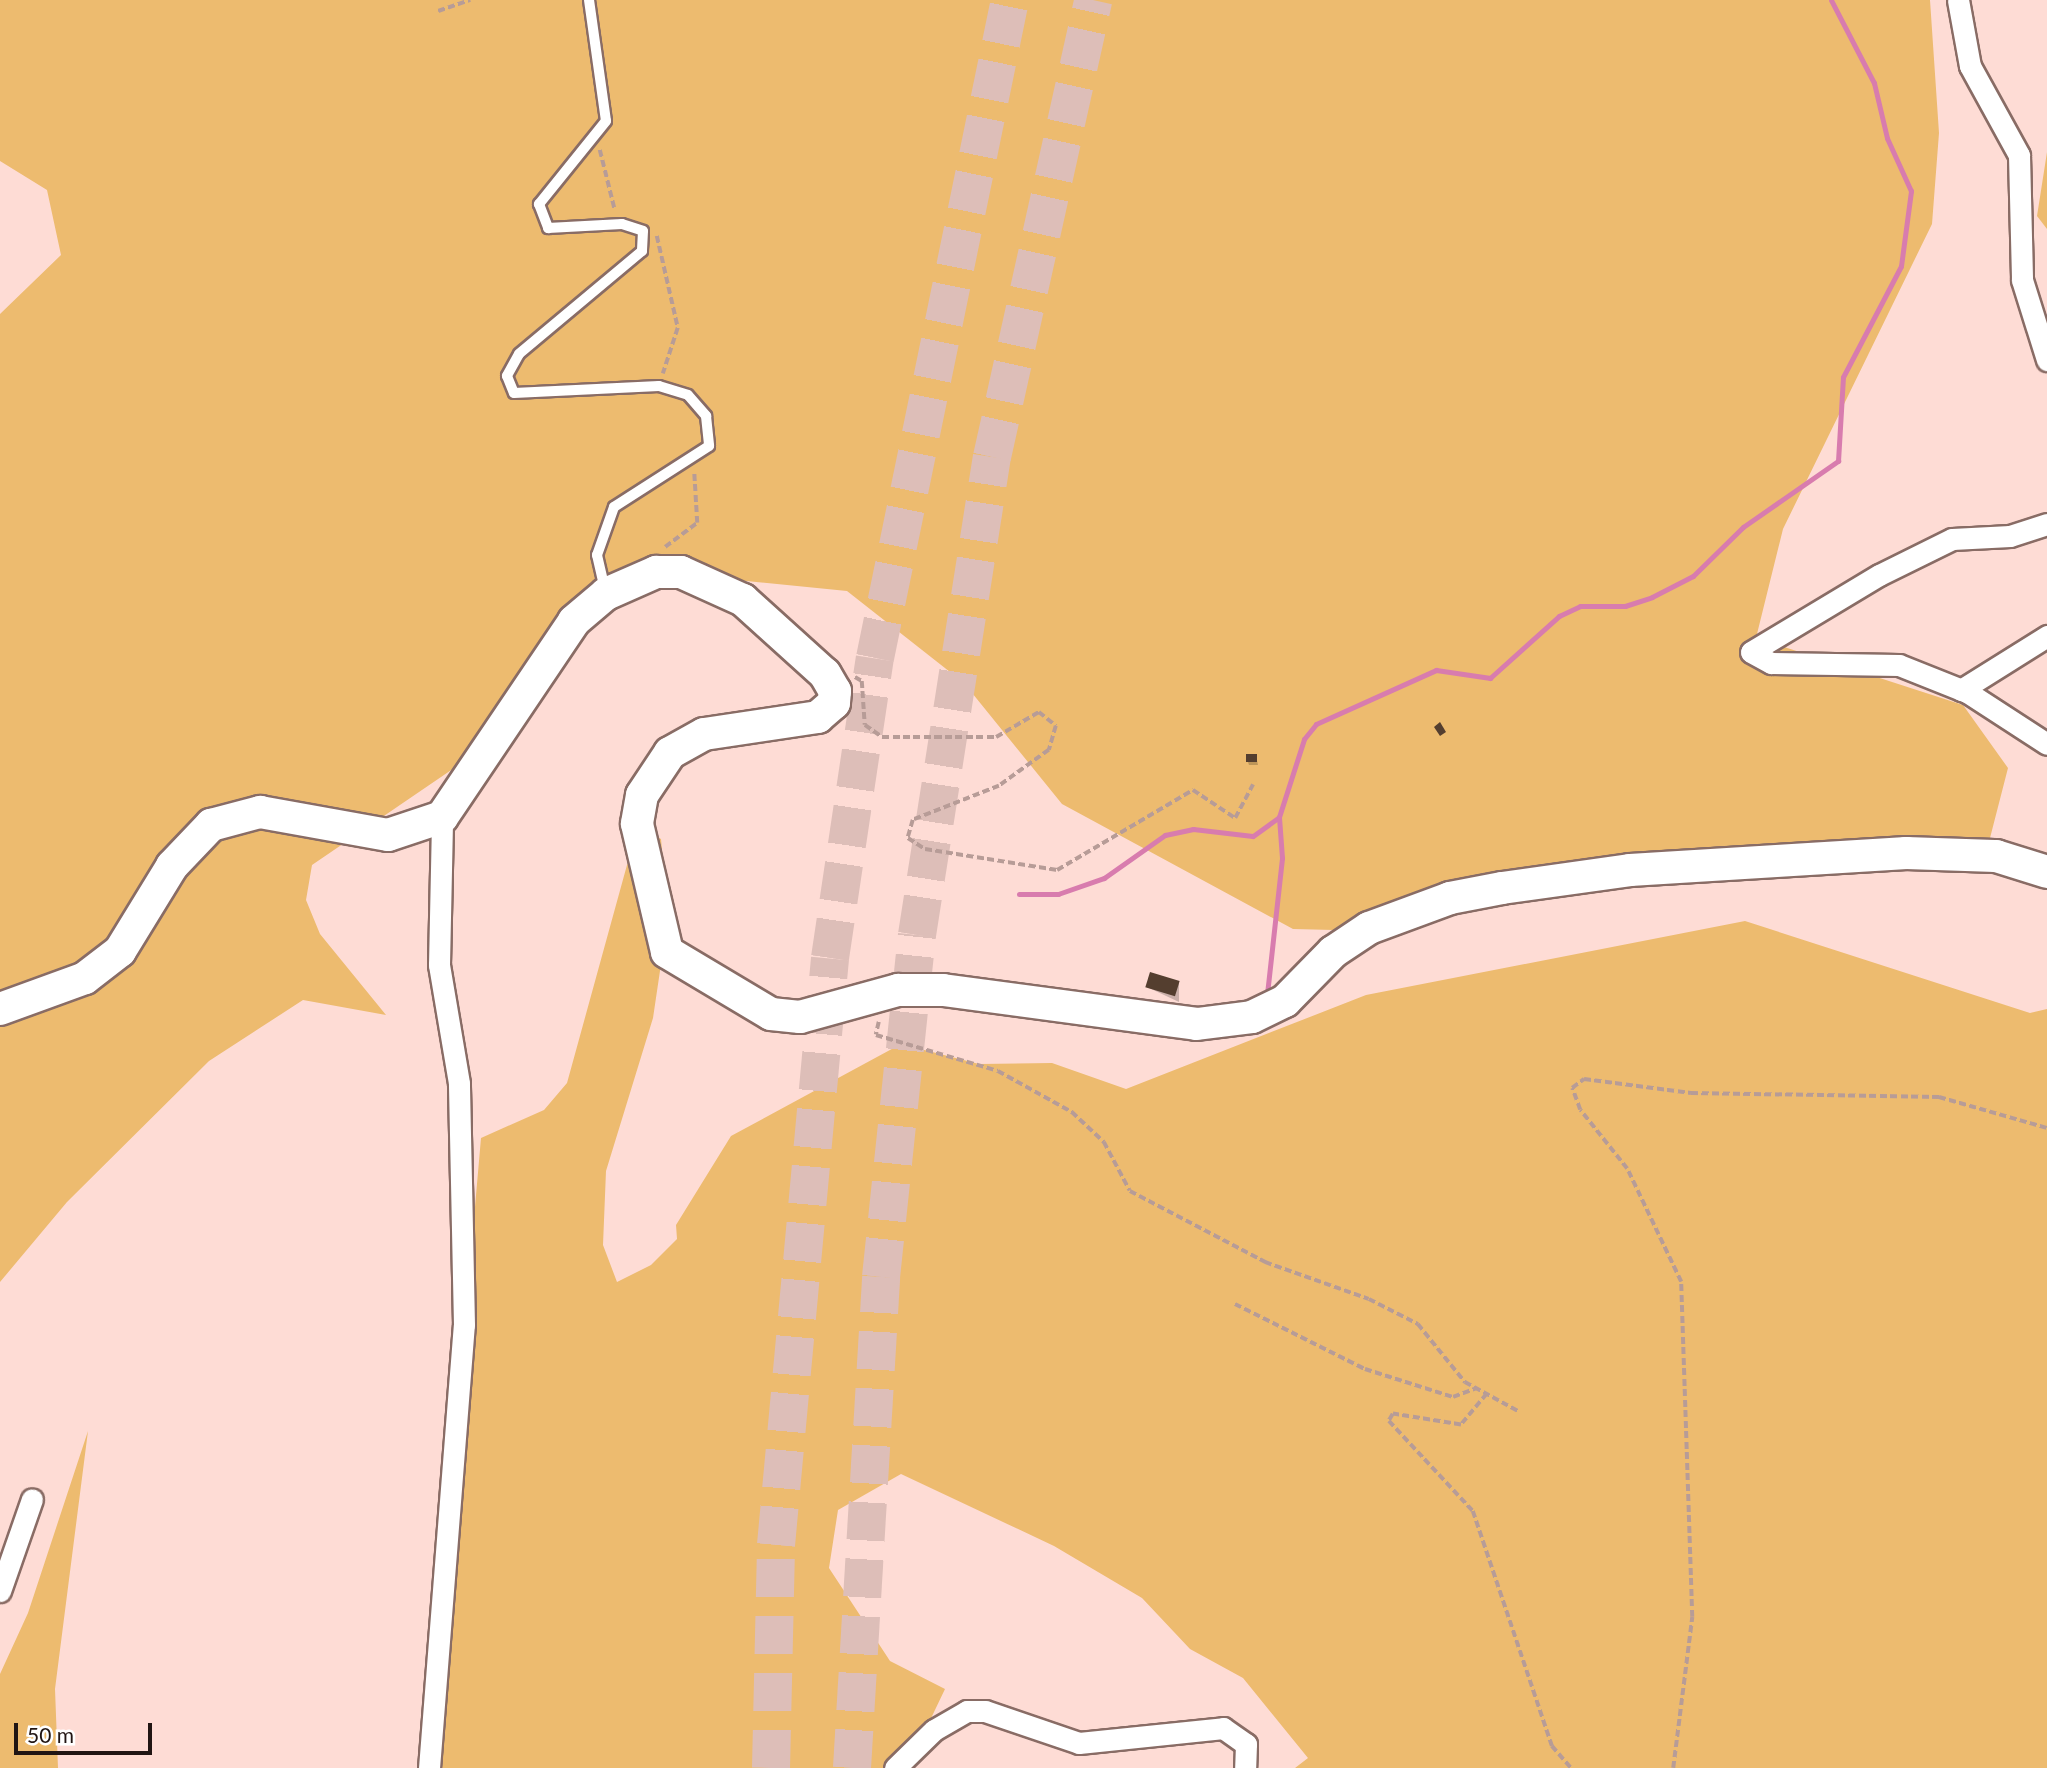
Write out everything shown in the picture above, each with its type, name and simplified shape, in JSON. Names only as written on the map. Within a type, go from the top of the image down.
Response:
[{"type":"street","points":[[1958,0],[1970,66],[2019,155],[2022,280],[2047,360]]},
{"type":"street","points":[[2047,524],[2010,536],[1952,539],[1879,575],[1751,652],[1770,663],[1899,665],[1961,690],[2047,744]]},
{"type":"street","points":[[429,1768],[464,1325],[457,1061],[439,965],[442,817],[574,621],[606,594],[656,572],[681,572],[743,600],[825,674],[834,703],[818,717],[704,734],[670,753],[642,795],[638,824],[667,952],[771,1014],[800,1017],[898,990],[943,990],[1197,1024],[1252,1017],[1285,1001],[1333,951],[1369,928],[1450,898],[1502,888],[1630,870],[1906,853],[1996,856],[2047,872]]},
{"type":"street","points":[[1961,690],[2047,636]]},
{"type":"street","points":[[0,1009],[85,978],[120,951],[172,866],[211,825],[261,812],[388,835],[442,817]]},
{"type":"street","points":[[0,1591],[32,1499]]},
{"type":"street","points":[[895,1768],[934,1730],[967,1711],[1079,1743],[1223,1728],[1246,1744],[1245,1768]]},
{"type":"lane","points":[[589,0],[606,121],[539,204],[548,228],[622,224],[643,230],[642,251],[519,354],[507,376],[514,393],[642,386],[688,395],[706,416],[709,446],[614,507],[597,555],[606,594]]},
{"type":"path","points":[[438,11],[470,0]]},
{"type":"path","points":[[656,572],[666,545],[697,523],[693,458]]},
{"type":"path","points":[[825,674],[860,677],[862,718],[882,737],[996,737],[1039,712],[1052,719],[1057,739],[1027,766],[999,786],[913,820],[908,838],[925,849],[1057,870],[1193,790],[1235,818],[1253,784]]},
{"type":"path","points":[[885,1020],[873,1029],[876,1035],[998,1071],[1072,1112],[1104,1142],[1130,1191],[1265,1262],[1369,1299],[1419,1325],[1476,1388],[1518,1411]]},
{"type":"path","points":[[1673,1768],[1692,1617],[1681,1282],[1627,1169],[1580,1110],[1572,1088],[1584,1079],[1691,1093],[1940,1097],[2047,1128]]},
{"type":"path","points":[[1235,1304],[1364,1369],[1453,1397],[1476,1388]]},
{"type":"path","points":[[1487,1394],[1461,1425],[1392,1413],[1389,1422],[1473,1511],[1552,1746],[1571,1768]]},
{"type":"shaded area","points":[[0,0],[1930,0],[1939,133],[1932,224],[1783,529],[1756,638],[1963,705],[2008,768],[1990,838],[1517,883],[1334,930],[1293,929],[1062,804],[964,683],[847,591],[706,577],[634,588],[571,620],[463,762],[312,865],[306,900],[320,934],[386,1015],[303,1000],[209,1061],[67,1202],[0,1282],[0,314],[61,255],[47,190],[0,161]]},
{"type":"shaded area","points":[[2047,152],[2047,229],[2037,216]]},
{"type":"shaded area","points":[[645,831],[661,839],[668,917],[653,1018],[606,1171],[603,1245],[617,1282],[651,1265],[677,1239],[676,1225],[731,1136],[901,1044],[979,1064],[1052,1063],[1126,1089],[1366,995],[1745,921],[2030,1013],[2047,1009],[2047,1768],[1295,1768],[1308,1758],[1243,1678],[1190,1649],[1142,1598],[1054,1546],[901,1474],[838,1510],[829,1568],[890,1661],[945,1689],[913,1756],[889,1768],[426,1768],[481,1138],[544,1110],[567,1083],[627,865]]},
{"type":"shaded area","points":[[88,1431],[55,1689],[58,1768],[0,1768],[0,1674],[28,1613]]},
{"type":"building","points":[[1440,722],[1446,732],[1440,736],[1434,727]]},
{"type":"building","points":[[1246,754],[1257,754],[1257,762],[1246,762]]},
{"type":"building","points":[[1150,972],[1180,981],[1175,996],[1145,987]]},
{"type":"waterway","points":[[1267,994],[1282,858],[1279,817],[1304,739],[1316,724],[1436,670],[1490,678],[1559,616],[1580,606],[1625,606],[1652,597],[1693,576],[1743,527],[1838,461],[1843,377],[1901,266],[1911,191],[1887,138],[1874,83],[1831,0]]},
{"type":"waterway","points":[[1019,894],[1058,894],[1104,878],[1165,835],[1193,829],[1253,836],[1279,817]]},
{"type":"tunnel","points":[[771,1768],[776,1545],[830,958],[875,658],[1010,0]]},
{"type":"tunnel","points":[[852,1768],[881,1277],[917,935],[992,457],[1093,0]]}]
